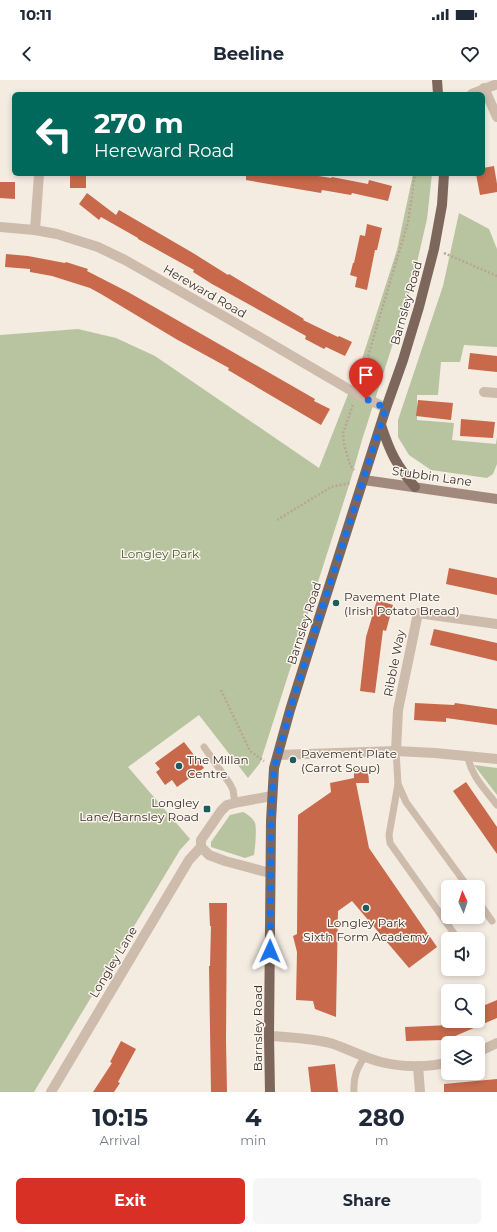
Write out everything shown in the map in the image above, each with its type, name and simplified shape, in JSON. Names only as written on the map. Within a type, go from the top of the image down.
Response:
[{"type":"main road","points":[[437,80],[438,92]]},
{"type":"main road","name":"Barnsley Road","points":[[270,1092],[270,873],[274,768],[307,654],[386,408],[403,360],[434,248],[442,205],[444,176]]},
{"type":"main road","points":[[381,425],[388,446],[396,462],[414,487]]},
{"type":"main road","name":"Stubbin Lane","points":[[364,480],[497,499]]},
{"type":"street","points":[[476,92],[497,84]]},
{"type":"street","points":[[484,88],[497,116]]},
{"type":"street","points":[[35,230],[40,176]]},
{"type":"street","name":"Hereward Road","points":[[0,227],[35,230],[76,239],[98,247],[227,318],[357,394],[386,408]]},
{"type":"street","points":[[484,392],[497,393]]},
{"type":"street","name":"Ribble Way","points":[[396,751],[398,710],[418,613],[497,624]]},
{"type":"street","points":[[278,755],[396,751],[436,753],[497,760]]},
{"type":"street","name":"Longley Lane","points":[[50,1092],[185,866],[201,847],[201,840],[221,811],[228,805],[272,796]]},
{"type":"street","points":[[201,847],[209,855],[225,861],[270,873]]},
{"type":"street","points":[[269,1036],[311,1039],[332,1044],[381,1062],[400,1065],[418,1066],[441,1063]]},
{"type":"street","points":[[485,1049],[497,1043]]},
{"type":"street","points":[[418,1066],[420,1092]]},
{"type":"lane","points":[[204,747],[230,784],[233,790],[235,803]]},
{"type":"lane","points":[[396,751],[398,784],[389,835],[390,843],[453,932]]},
{"type":"lane","points":[[468,757],[473,773],[497,805]]},
{"type":"lane","points":[[398,784],[406,802],[463,880]]},
{"type":"lane","points":[[485,911],[492,921]]},
{"type":"lane","points":[[354,1092],[354,1078],[357,1068],[365,1056]]},
{"type":"path","points":[[364,480],[350,465],[344,444],[343,432],[357,394],[408,222],[415,176]]},
{"type":"path","points":[[434,248],[497,276]]},
{"type":"path","points":[[276,520],[331,487],[364,480]]},
{"type":"path","points":[[221,690],[250,751],[274,768]]},
{"type":"green space","name":"Longley Park","points":[[413,176],[432,176],[427,219],[412,284],[260,763],[248,778],[199,715],[128,767],[190,839],[180,850],[34,1092],[0,1092],[0,335],[78,329],[116,338],[155,356],[319,468],[362,359],[397,250]]},
{"type":"green space","points":[[459,213],[489,229],[497,249],[497,347],[464,345],[460,362],[441,362],[438,395],[417,395],[417,420],[454,423],[452,440],[496,444],[497,437],[497,464],[493,474],[487,478],[431,470],[409,455],[398,437],[398,420],[443,286]]},
{"type":"green space","points":[[474,765],[497,768],[497,795]]},
{"type":"green space","points":[[243,812],[251,818],[256,826],[254,855],[245,858],[211,847],[211,842],[230,815]]},
{"type":"building","points":[[494,166],[497,192],[480,195],[476,176],[485,176],[485,168]]},
{"type":"building","points":[[70,176],[86,176],[86,188],[70,188]]},
{"type":"building","points":[[246,176],[318,176],[368,184],[369,180],[392,186],[388,201],[352,193],[351,195],[322,190],[321,193],[246,180]]},
{"type":"building","points":[[0,182],[15,182],[15,199],[0,198]]},
{"type":"building","points":[[87,193],[116,215],[119,210],[228,275],[229,274],[304,319],[303,320],[352,342],[345,356],[326,347],[324,349],[305,339],[306,336],[212,284],[193,272],[194,270],[101,217],[99,220],[79,204]]},
{"type":"building","points":[[367,224],[382,228],[377,250],[375,250],[367,290],[355,287],[357,277],[350,275],[360,235],[365,236]]},
{"type":"building","points":[[6,254],[66,262],[88,269],[87,271],[128,292],[330,409],[321,425],[228,370],[229,368],[176,339],[90,288],[52,276],[30,272],[30,269],[5,267]]},
{"type":"building","points":[[470,353],[497,356],[497,372],[468,369]]},
{"type":"building","points":[[418,400],[453,403],[451,420],[416,416]]},
{"type":"building","points":[[461,419],[495,422],[493,438],[460,436]]},
{"type":"building","points":[[449,568],[497,578],[497,595],[446,584]]},
{"type":"building","points":[[377,600],[393,605],[386,631],[383,630],[375,693],[360,691],[366,637]]},
{"type":"building","points":[[434,629],[497,643],[497,661],[430,645]]},
{"type":"building","points":[[415,703],[454,705],[455,703],[497,709],[497,725],[446,718],[446,722],[414,720]]},
{"type":"building","name":"The Millan Centre","points":[[184,742],[204,768],[177,787],[172,780],[165,785],[156,772],[160,769],[155,763]]},
{"type":"building","points":[[354,769],[368,769],[369,783],[356,783],[369,848],[437,947],[409,968],[352,901],[338,911],[336,1017],[315,1009],[313,1001],[296,1000],[297,952],[293,936],[297,934],[298,815],[331,792],[330,783],[354,778]]},
{"type":"building","points":[[466,782],[497,827],[497,854],[453,791]]},
{"type":"building","points":[[209,903],[227,903],[227,1092],[211,1092],[209,966],[211,926]]},
{"type":"building","points":[[497,1000],[497,1018],[485,1023],[485,1005]]},
{"type":"building","points":[[441,1025],[441,1028],[474,1028],[455,1036],[441,1036],[441,1040],[406,1041],[405,1027]]},
{"type":"building","points":[[121,1041],[136,1049],[118,1082],[120,1083],[114,1092],[93,1092],[112,1063],[110,1062]]},
{"type":"building","points":[[335,1064],[338,1092],[311,1092],[308,1067]]},
{"type":"building","points":[[497,1079],[497,1092],[444,1092],[444,1084]]},
{"type":"place","name":"Pavement Plate (Irish Potato Bread)","points":[[336,603]]},
{"type":"place","name":"Pavement Plate (Carrot Soup)","points":[[293,760]]},
{"type":"place","name":"The Millan Centre","points":[[179,766]]},
{"type":"place","name":"Longley Lane/Barnsley Road","points":[[207,809]]},
{"type":"place","name":"Longley Park Sixth Form Academy","points":[[366,908]]},
{"type":"route","points":[[270,951],[271,821],[274,768],[293,700],[386,408],[366,399]]}]
